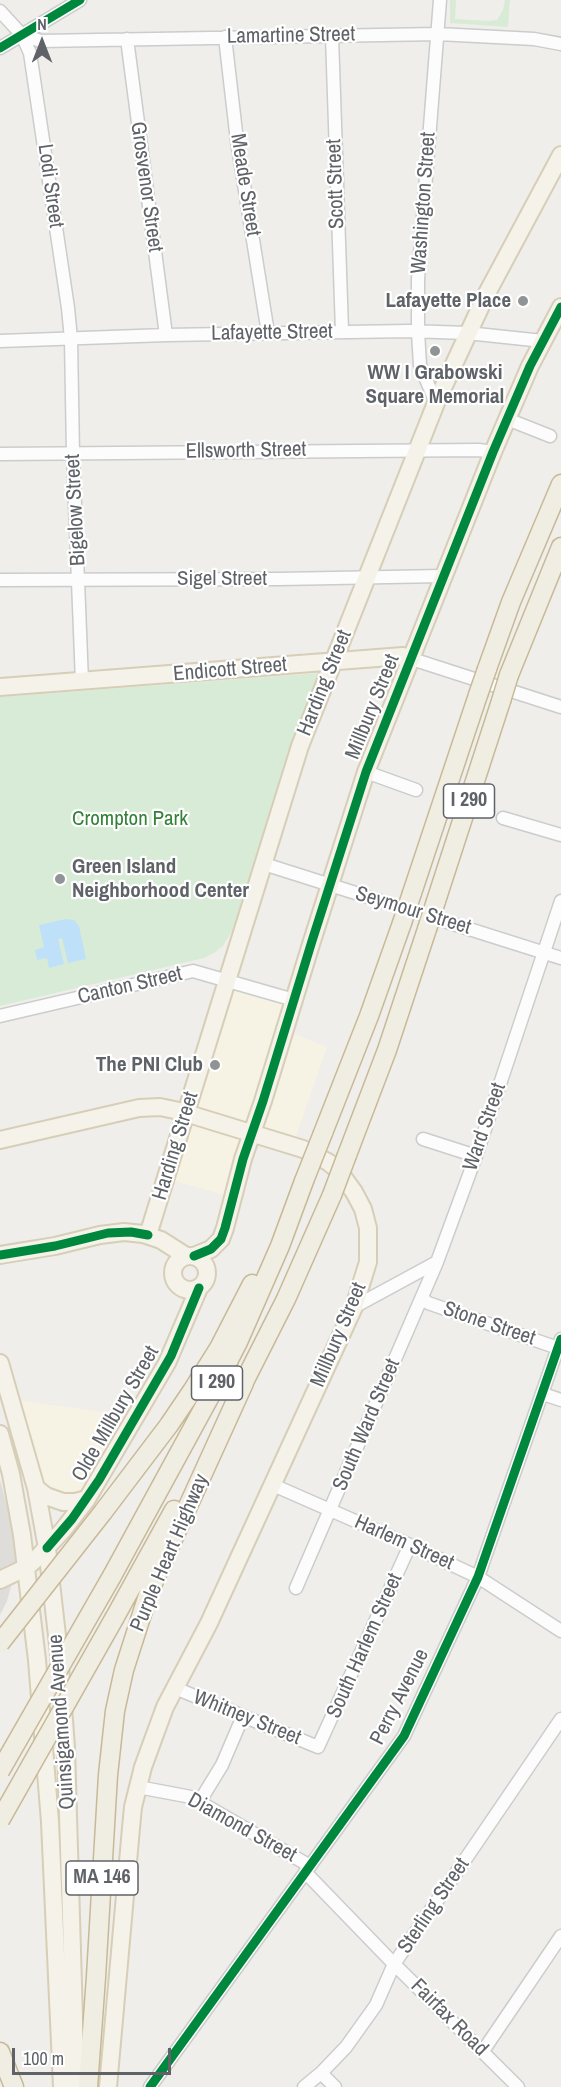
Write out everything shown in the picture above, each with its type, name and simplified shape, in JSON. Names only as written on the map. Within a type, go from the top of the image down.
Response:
[{"type":"highway","name":"I 290","points":[[0,1771],[112,1576],[214,1389],[238,1342],[276,1255],[369,1016],[487,669],[561,484]]},
{"type":"highway","name":"I 290","points":[[0,1820],[244,1383],[286,1299],[332,1195],[384,1060],[509,675],[561,547]]},
{"type":"highway","points":[[509,675],[561,571]]},
{"type":"highway","points":[[0,1643],[169,1425],[219,1348],[304,1181]]},
{"type":"highway","name":"Purple Heart Highway","points":[[88,2087],[108,1775],[124,1670],[149,1592],[244,1383]]},
{"type":"highway","points":[[0,2052],[14,2087]]},
{"type":"main road","name":"Harding Street","points":[[148,1235],[300,746],[436,403],[467,333],[561,154]]},
{"type":"main road","name":"Millbury Street","points":[[108,2087],[129,1848],[138,1787],[156,1728],[209,1623],[273,1485],[354,1307],[366,1273],[369,1249],[366,1219],[354,1192],[338,1170],[303,1149],[252,1133],[366,772],[493,452],[561,306]]},
{"type":"main road","name":"Endicott Street","points":[[0,687],[403,656],[412,659]]},
{"type":"main road","points":[[0,1140],[139,1108],[160,1107],[252,1133],[221,1239],[211,1249],[178,1262],[173,1271]]},
{"type":"main road","points":[[0,1255],[55,1246],[108,1233],[131,1232],[148,1235],[161,1240],[202,1261],[207,1269],[206,1280],[199,1288],[188,1290],[181,1287],[174,1279],[173,1271],[164,1254],[148,1235]]},
{"type":"main road","name":"Olde Millbury Street","points":[[181,1287],[182,1328]]},
{"type":"main road","name":"Olde Millbury Street","points":[[0,1580],[27,1567],[47,1548],[87,1499],[167,1363],[199,1288]]},
{"type":"main road","name":"Quinsigamond Avenue","points":[[0,1363],[36,1488],[47,1548],[64,1699],[76,2087]]},
{"type":"main road","name":"Quinsigamond Avenue","points":[[0,1434],[18,1512],[27,1567],[37,1660],[49,1811],[62,2087]]},
{"type":"main road","points":[[36,1488],[46,1496],[63,1502],[87,1499]]},
{"type":"street","points":[[0,48],[80,0]]},
{"type":"street","name":"Washington Street","points":[[436,403],[420,365],[418,279],[440,0]]},
{"type":"street","points":[[0,11],[22,35]]},
{"type":"street","name":"Lamartine Street","points":[[22,35],[40,41],[438,34],[523,38],[561,44]]},
{"type":"street","name":"Lodi Street","points":[[22,35],[30,53],[71,339]]},
{"type":"street","name":"Scott Street","points":[[332,36],[342,331]]},
{"type":"street","name":"Meade Street","points":[[225,37],[237,141],[268,333]]},
{"type":"street","name":"Grosvenor Street","points":[[127,39],[166,335]]},
{"type":"street","name":"Lafayette Street","points":[[0,341],[342,331],[467,333],[543,341]]},
{"type":"street","name":"Bigelow Street","points":[[71,339],[82,682]]},
{"type":"street","points":[[507,419],[550,436]]},
{"type":"street","name":"Ellsworth Street","points":[[0,454],[418,450],[493,452]]},
{"type":"street","name":"Sigel Street","points":[[0,580],[443,576]]},
{"type":"street","name":"Endicott Street","points":[[412,659],[561,706]]},
{"type":"street","points":[[366,772],[416,790]]},
{"type":"street","points":[[503,818],[561,836]]},
{"type":"street","name":"Seymour Street","points":[[264,864],[561,958]]},
{"type":"street","name":"Ward Street","points":[[437,1262],[476,1156],[561,901]]},
{"type":"street","name":"Canton Street","points":[[0,1016],[193,971],[294,1000]]},
{"type":"street","points":[[423,1140],[476,1156]]},
{"type":"street","points":[[354,1307],[437,1262]]},
{"type":"street","name":"South Ward Street","points":[[296,1588],[437,1262]]},
{"type":"street","name":"Stone Street","points":[[422,1298],[428,1303],[560,1344]]},
{"type":"street","name":"Perry Avenue","points":[[150,2087],[404,1736],[478,1577],[560,1344]]},
{"type":"street","points":[[543,1394],[561,1400]]},
{"type":"street","name":"Harlem Street","points":[[273,1485],[478,1577],[561,1631]]},
{"type":"street","name":"South Harlem Street","points":[[318,1747],[410,1545]]},
{"type":"street","name":"Whitney Street","points":[[175,1688],[318,1747]]},
{"type":"street","points":[[200,1801],[222,1766],[243,1716]]},
{"type":"street","name":"Sterling Street","points":[[304,2087],[346,2047],[376,2005],[394,1964],[561,1719]]},
{"type":"street","name":"Diamond Street","points":[[138,1787],[191,1797],[200,1801],[308,1869]]},
{"type":"street","name":"Fairfax Road","points":[[308,1869],[394,1964],[518,2087]]},
{"type":"street","points":[[483,2051],[561,1936]]},
{"type":"street","points":[[321,2073],[335,2087]]},
{"type":"shaded area","points":[[222,980],[291,1003],[283,1030],[327,1047],[290,1153],[246,1142],[229,1196],[163,1178]]},
{"type":"shaded area","points":[[17,1400],[130,1416],[83,1496],[54,1498],[40,1489]]},
{"type":"shaded area","points":[[0,1480],[20,1554],[7,1601],[0,1615]]},
{"type":"green space","points":[[450,0],[456,0],[455,19],[489,21],[497,20],[503,10],[505,0],[510,0],[508,27],[450,23]]},
{"type":"green space","name":"Crompton Park","points":[[319,673],[286,758],[233,929],[223,946],[204,958],[0,1006],[0,697]]},
{"type":"water","points":[[66,919],[74,920],[79,926],[86,959],[68,963],[62,938],[58,939],[64,964],[49,968],[47,958],[37,960],[35,950],[44,947],[39,925]]},
{"type":"cycle path","points":[[0,48],[80,0]]},
{"type":"cycle path","points":[[194,1256],[211,1249],[221,1239],[243,1159],[366,772],[493,452],[530,366],[561,307]]},
{"type":"cycle path","points":[[0,1255],[55,1246],[108,1233],[131,1232],[148,1235]]},
{"type":"cycle path","points":[[47,1548],[72,1519],[99,1480],[171,1356],[199,1288]]},
{"type":"cycle path","points":[[150,2087],[404,1736],[478,1577],[561,1339]]},
{"type":"place","name":"Lafayette Place","points":[[523,301]]},
{"type":"place","name":"WW I Grabowski Square Memorial","points":[[435,351]]},
{"type":"place","name":"Green Island Neighborhood Center","points":[[60,879]]},
{"type":"place","name":"The PNI Club","points":[[215,1065]]}]
